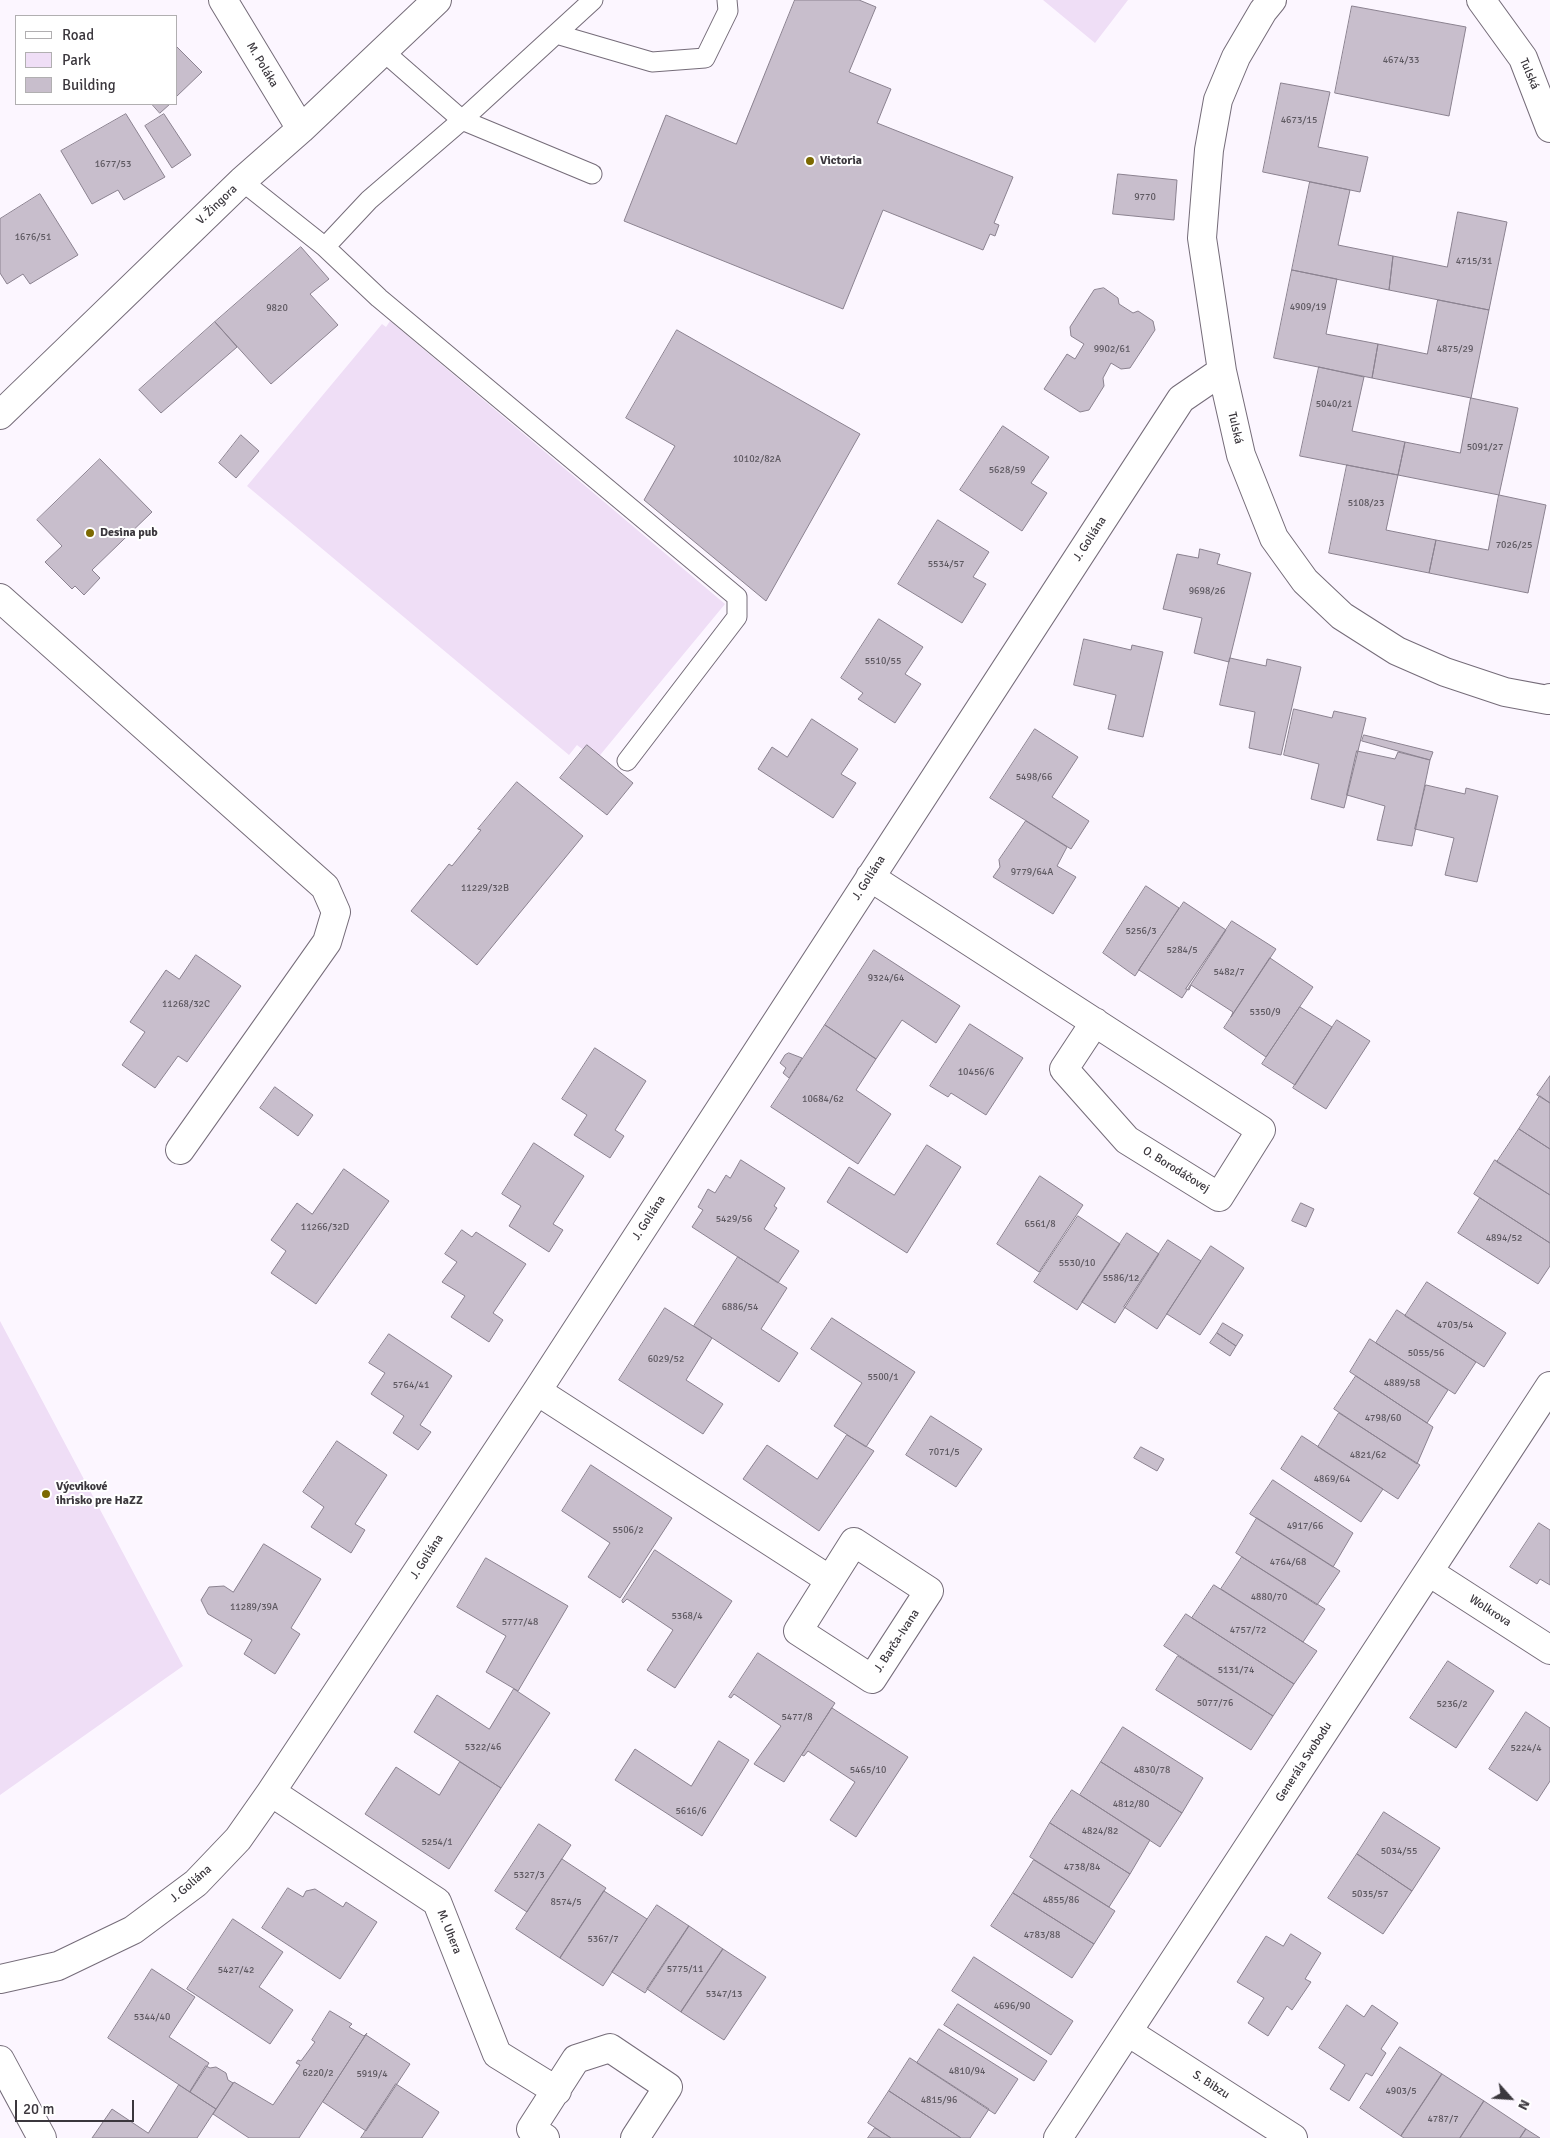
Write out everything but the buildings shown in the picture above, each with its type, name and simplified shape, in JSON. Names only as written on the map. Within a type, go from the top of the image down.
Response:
[{"type":"street","name":"M. Poláka","points":[[222,0],[301,129]]},
{"type":"street","name":"V. Žingora","points":[[0,415],[242,181],[301,129],[437,0]]},
{"type":"street","name":"Tulská","points":[[1481,0],[1523,58],[1550,128]]},
{"type":"street","name":"Tulská","points":[[1261,4],[1218,100],[1209,150],[1202,238],[1222,371],[1241,455],[1274,538],[1305,581],[1342,616],[1397,651],[1445,672],[1505,692],[1548,700],[1550,698]]},
{"type":"street","name":"J. Goliána","points":[[0,1979],[58,1966],[133,1930],[196,1883],[238,1839],[536,1391],[1180,399],[1222,371]]},
{"type":"street","points":[[0,598],[326,887],[336,912],[327,942],[180,1150]]},
{"type":"street","name":"O. Borodáčovej","points":[[870,877],[1095,1022],[1261,1130],[1220,1197],[1127,1140],[1064,1069],[1095,1022]]},
{"type":"street","name":"Generála Svobodu","points":[[1058,2138],[1550,1386]]},
{"type":"street","points":[[536,1391],[830,1580]]},
{"type":"street","name":"J. Barča-Ivana","points":[[854,1542],[929,1591],[872,1679],[798,1631],[830,1580],[854,1542]]},
{"type":"street","name":"Wolkrova","points":[[1429,1572],[1550,1650]]},
{"type":"street","name":"M. Uhera","points":[[271,1792],[437,1902],[497,2054],[557,2091]]},
{"type":"street","name":"S. Bibzu","points":[[1128,2032],[1293,2138]]},
{"type":"street","points":[[545,2138],[531,2129],[576,2059],[610,2048],[668,2087],[636,2138]]},
{"type":"street","points":[[0,2060],[42,2138]]},
{"type":"lane","points":[[325,247],[369,200],[462,120],[593,0]]},
{"type":"lane","points":[[556,34],[652,62],[705,58],[728,11],[727,0]]},
{"type":"lane","points":[[382,51],[462,120],[592,174]]},
{"type":"lane","points":[[242,181],[325,247],[379,298],[737,597],[737,617],[627,761]]},
{"type":"green space","points":[[1043,0],[1128,0],[1095,43]]},
{"type":"green space","points":[[390,321],[725,604],[596,760],[577,745],[569,755],[247,486],[382,324],[386,327]]},
{"type":"green space","name":"Výcvikové ihrisko pre HaZZ","points":[[0,1321],[183,1666],[0,1795]]},
{"type":"place","name":"Victoria","points":[[810,161]]},
{"type":"place","name":"Desina pub","points":[[90,533]]},
{"type":"place","name":"Výcvikové ihrisko pre HaZZ","points":[[46,1494]]}]
